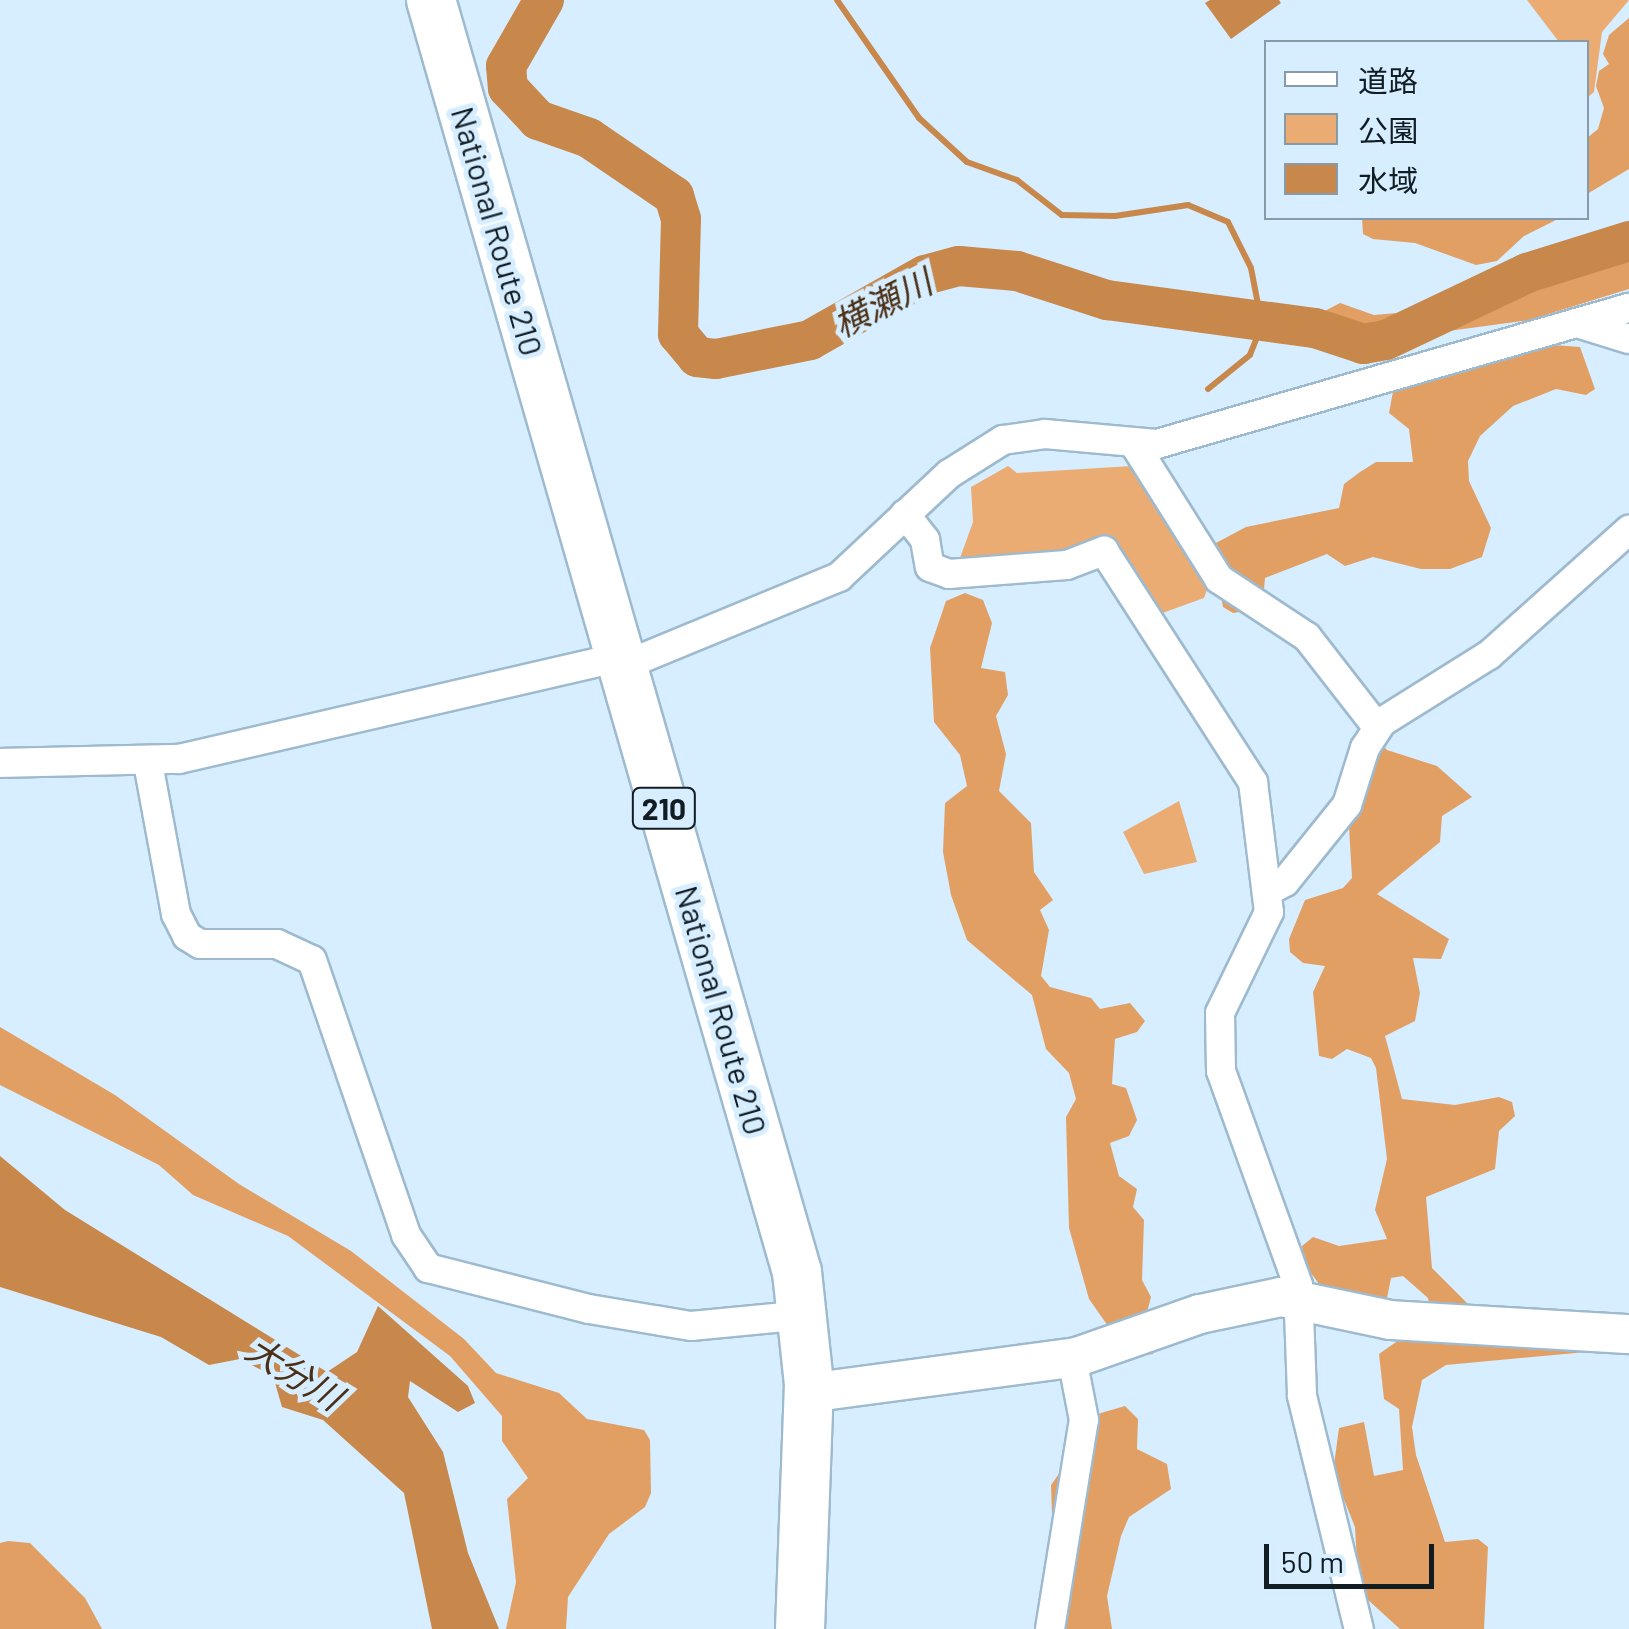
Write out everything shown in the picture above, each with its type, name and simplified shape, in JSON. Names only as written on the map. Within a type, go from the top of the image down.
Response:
[{"type":"highway","name":"National Route 210","points":[[431,0],[805,1315],[808,1393],[800,1629]]},
{"type":"street","points":[[0,763],[148,763],[621,661],[840,577],[963,462],[1003,440],[1045,434],[1136,446],[1629,308]]},
{"type":"street","points":[[1577,324],[1629,339]]},
{"type":"street","points":[[1136,446],[1219,579],[1306,637],[1377,727]]},
{"type":"street","points":[[905,514],[925,540],[930,566],[949,574],[1067,565],[1095,550],[1107,553],[1248,771],[1259,804],[1268,891],[1267,921],[1222,1008],[1218,1042],[1227,1098],[1298,1300],[1302,1396],[1359,1629]]},
{"type":"street","points":[[1268,891],[1285,882],[1347,804],[1377,727],[1488,655],[1629,530]]},
{"type":"street","points":[[148,763],[176,914],[186,936],[200,944],[277,944],[312,960],[406,1235],[428,1268],[600,1311],[690,1326],[805,1315]]},
{"type":"street","points":[[808,1393],[1072,1358],[1200,1314],[1281,1297],[1390,1320],[1629,1334]]},
{"type":"street","points":[[1050,1629],[1084,1420],[1072,1358]]},
{"type":"green space","points":[[1527,0],[1629,0],[1602,32],[1594,92],[1589,96],[1589,40],[1557,40]]},
{"type":"green space","points":[[1008,466],[1017,473],[1132,466],[1210,582],[1204,598],[1157,615],[1082,552],[956,569],[973,522],[971,487]]},
{"type":"green space","points":[[1179,801],[1197,862],[1144,874],[1123,832]]},
{"type":"shaded area","points":[[1629,18],[1629,169],[1589,193],[1589,136],[1598,129],[1604,108],[1596,86],[1599,71],[1609,64],[1603,54],[1609,35]]},
{"type":"shaded area","points":[[1362,220],[1556,220],[1524,236],[1497,261],[1476,265],[1415,243],[1373,239],[1363,234]]},
{"type":"shaded area","points":[[1629,246],[1629,289],[1529,320],[1404,337],[1347,334],[1319,324],[1319,314],[1340,303],[1374,315],[1432,310]]},
{"type":"shaded area","points":[[1554,345],[1580,347],[1595,389],[1586,395],[1556,389],[1513,406],[1480,436],[1468,461],[1469,481],[1491,528],[1482,557],[1450,569],[1421,569],[1373,557],[1345,566],[1327,554],[1265,578],[1263,600],[1254,610],[1233,613],[1223,607],[1212,545],[1246,527],[1339,508],[1344,484],[1376,462],[1413,462],[1409,429],[1389,413],[1394,386]]},
{"type":"shaded area","points":[[965,593],[983,600],[992,623],[981,668],[1005,672],[1008,695],[996,716],[1006,754],[999,791],[1031,823],[1034,872],[1053,900],[1040,910],[1049,930],[1041,976],[1050,987],[1091,998],[1100,1009],[1130,1003],[1145,1021],[1137,1032],[1115,1039],[1112,1084],[1126,1088],[1137,1120],[1129,1136],[1110,1143],[1119,1176],[1137,1189],[1133,1207],[1144,1220],[1142,1280],[1151,1297],[1144,1324],[1160,1337],[1153,1354],[1116,1358],[1102,1342],[1108,1326],[1089,1299],[1069,1228],[1066,1117],[1076,1099],[1069,1073],[1046,1049],[1032,995],[967,940],[951,895],[943,852],[945,803],[967,786],[960,755],[934,722],[930,648],[946,601]]},
{"type":"shaded area","points":[[1375,736],[1387,750],[1437,766],[1472,797],[1442,816],[1440,842],[1377,894],[1449,939],[1441,959],[1413,958],[1420,993],[1415,1021],[1385,1036],[1402,1099],[1455,1105],[1499,1097],[1512,1102],[1515,1116],[1499,1131],[1495,1169],[1426,1197],[1432,1268],[1468,1304],[1464,1311],[1431,1314],[1428,1298],[1403,1276],[1391,1278],[1383,1318],[1319,1284],[1305,1265],[1302,1246],[1313,1237],[1339,1246],[1387,1239],[1375,1210],[1387,1159],[1376,1068],[1371,1058],[1347,1049],[1332,1059],[1319,1056],[1313,992],[1325,966],[1303,963],[1290,952],[1289,939],[1305,900],[1343,888],[1352,878],[1348,810]]},
{"type":"shaded area","points":[[0,1027],[115,1095],[239,1184],[351,1251],[464,1339],[496,1373],[559,1393],[587,1419],[644,1430],[650,1440],[651,1493],[645,1507],[609,1534],[568,1597],[566,1629],[506,1629],[516,1582],[507,1499],[528,1478],[502,1441],[502,1416],[450,1356],[288,1236],[193,1195],[159,1165],[0,1085]]},
{"type":"shaded area","points":[[1406,1335],[1597,1351],[1446,1365],[1422,1380],[1412,1427],[1416,1455],[1445,1542],[1478,1539],[1488,1547],[1484,1629],[1400,1629],[1367,1599],[1358,1578],[1355,1527],[1333,1472],[1339,1428],[1364,1422],[1374,1476],[1403,1470],[1399,1409],[1384,1399],[1379,1354]]},
{"type":"shaded area","points":[[1125,1406],[1138,1419],[1137,1449],[1167,1464],[1171,1489],[1129,1517],[1107,1596],[1112,1629],[1056,1629],[1051,1485],[1066,1464],[1075,1432],[1101,1413]]},
{"type":"shaded area","points":[[0,1543],[30,1543],[85,1598],[102,1629],[0,1629]]},
{"type":"water","points":[[1205,3],[1281,3],[1231,39]]},
{"type":"water","name":"大分川","points":[[0,1156],[65,1210],[327,1372],[357,1352],[378,1306],[468,1386],[475,1403],[458,1412],[410,1381],[408,1397],[443,1452],[468,1553],[499,1629],[432,1629],[404,1493],[323,1420],[282,1407],[273,1376],[240,1359],[209,1365],[161,1337],[0,1287]]},
{"type":"waterway","name":"横瀬川","points":[[544,0],[506,66],[508,88],[538,120],[589,138],[674,196],[681,219],[678,334],[697,357],[716,359],[810,340],[925,275],[959,266],[1017,271],[1107,300],[1315,328],[1363,344],[1386,340],[1527,273],[1629,241]]},
{"type":"waterway","points":[[837,0],[919,118],[967,162],[1017,180],[1062,215],[1115,216],[1188,205],[1228,222],[1251,268],[1262,325],[1250,355],[1208,389]]}]
